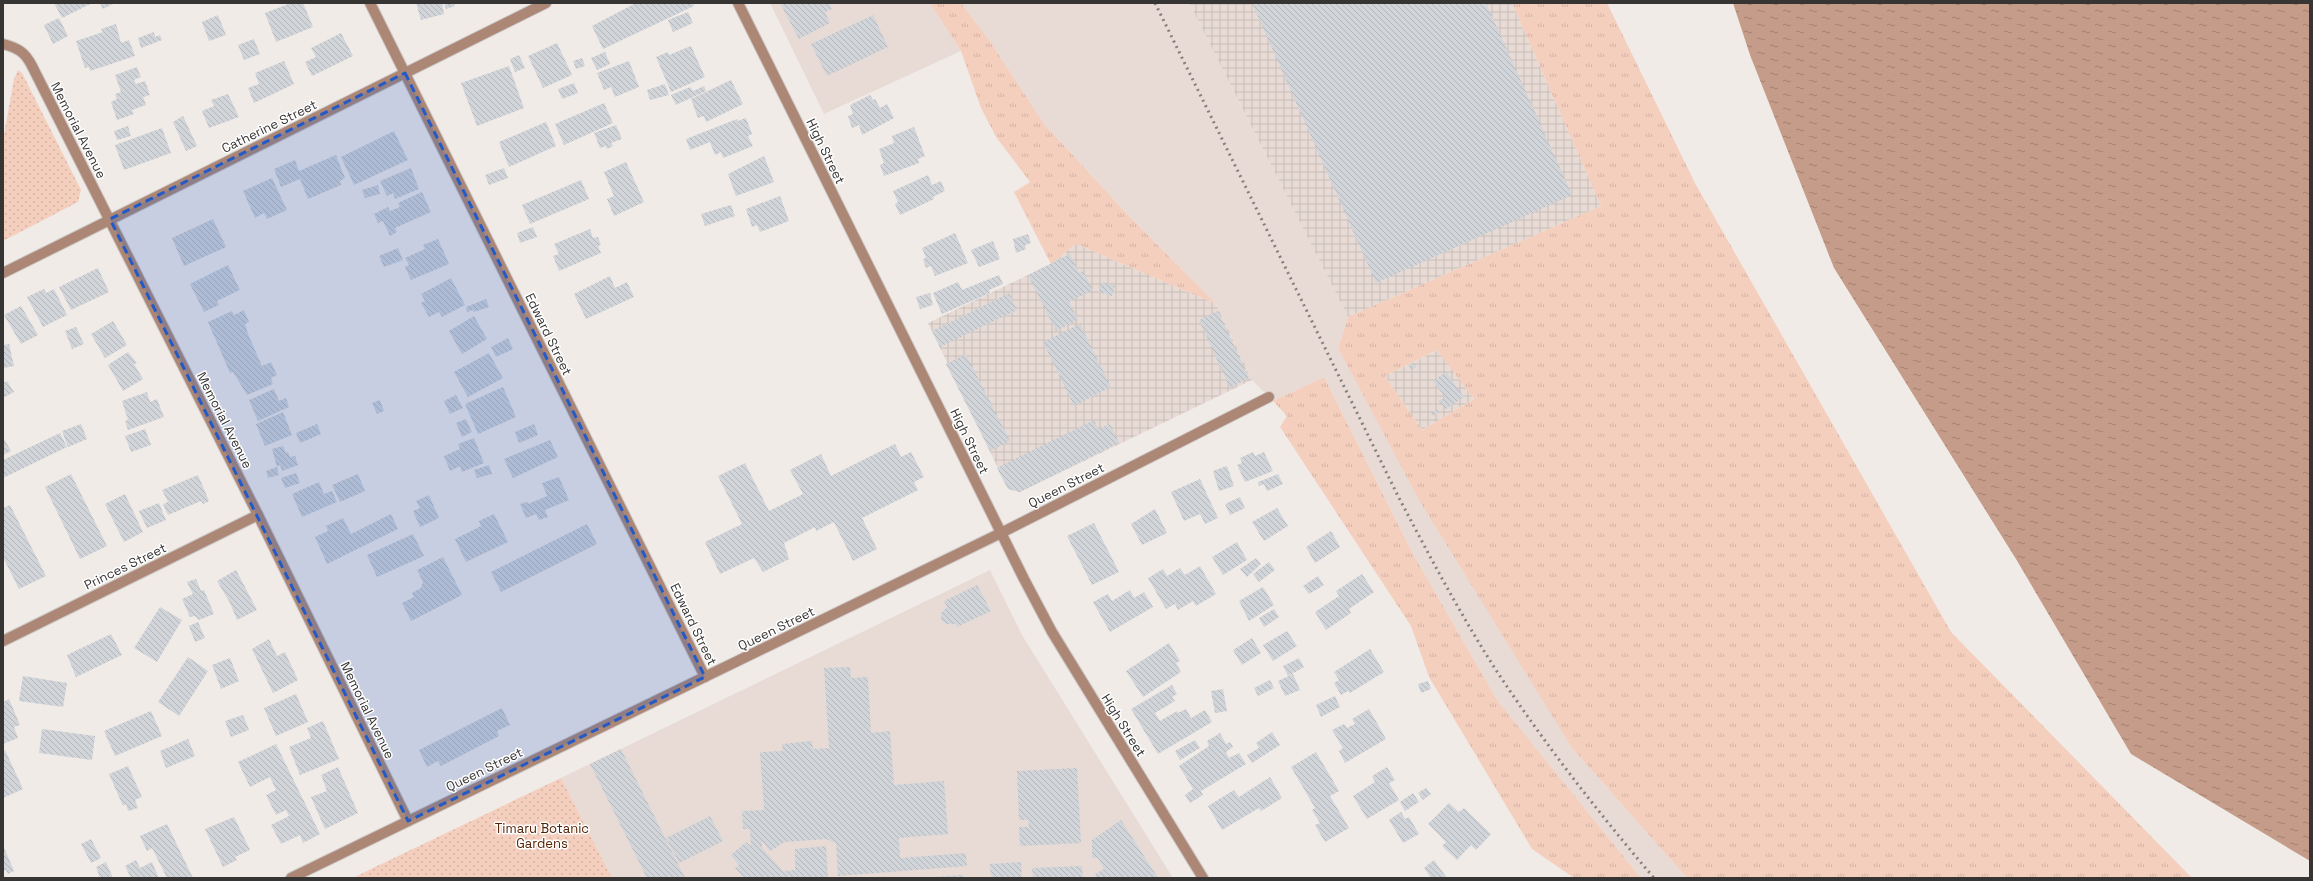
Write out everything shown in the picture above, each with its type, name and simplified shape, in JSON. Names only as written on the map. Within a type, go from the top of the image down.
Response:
[{"type":"street","name":"Edward Street","points":[[370,3],[705,676]]},
{"type":"street","name":"Catherine Street","points":[[3,273],[546,3]]},
{"type":"street","name":"High Street","points":[[738,3],[1001,533],[1050,628],[1203,878]]},
{"type":"street","name":"Memorial Avenue","points":[[3,44],[18,48],[28,59],[258,515],[408,821]]},
{"type":"street","name":"Queen Street","points":[[291,878],[1001,533],[1269,397]]},
{"type":"street","name":"Princes Street","points":[[3,641],[258,515]]},
{"type":"highlighted area","points":[[405,73],[705,677],[408,821],[110,219]]},
{"type":"shaded area","points":[[770,3],[930,3],[961,51],[824,114]]},
{"type":"shaded area","points":[[961,3],[1189,3],[1348,317],[1338,348],[1572,748],[1687,878],[1641,878],[1497,700],[1412,552],[1324,377],[1273,401],[1252,380],[1216,304],[1128,215],[1045,125],[987,37]]},
{"type":"shaded area","points":[[1189,3],[1512,3],[1601,206],[1348,317]]},
{"type":"shaded area","points":[[1076,244],[1216,304],[1252,380],[1020,492],[1008,489],[928,323],[1051,264]]},
{"type":"shaded area","points":[[1438,350],[1474,399],[1422,430],[1385,376]]},
{"type":"shaded area","points":[[990,570],[1022,635],[1173,878],[612,878],[561,778]]},
{"type":"green space","points":[[930,3],[961,3],[987,37],[1045,125],[1128,215],[1216,304],[1076,244],[1051,264],[1014,192],[1030,182],[996,137],[981,108],[961,51]]},
{"type":"green space","points":[[1512,3],[1607,3],[1695,183],[1951,632],[2192,878],[1687,878],[1572,748],[1419,500],[1338,348],[1348,317],[1601,206]],"holes":[[[1437,350],[1474,399],[1422,430],[1385,376]]]},
{"type":"green space","points":[[18,70],[22,73],[81,190],[78,202],[3,241],[3,140],[14,79]]},
{"type":"green space","points":[[1324,377],[1412,552],[1497,700],[1641,878],[1574,878],[1532,849],[1429,677],[1411,626],[1280,427],[1287,416],[1273,401]]},
{"type":"green space","name":"Timaru Botanic Gardens","points":[[561,778],[612,878],[353,878],[373,868]]},
{"type":"water","points":[[1733,3],[2310,3],[2310,861],[2131,754],[2016,559],[1834,268],[1750,55]]},
{"type":"building","points":[[54,3],[92,3],[62,18]]},
{"type":"building","points":[[100,3],[115,3],[103,9]]},
{"type":"building","points":[[291,3],[303,3],[313,27],[276,42],[265,13]]},
{"type":"building","points":[[416,3],[442,3],[444,14],[421,20]]},
{"type":"building","points":[[444,3],[454,3],[455,6],[446,9]]},
{"type":"building","points":[[636,3],[693,3],[694,6],[603,49],[592,26]]},
{"type":"building","points":[[780,3],[829,3],[832,9],[825,12],[830,23],[799,39]]},
{"type":"building","points":[[1252,3],[1486,3],[1572,195],[1376,283]]},
{"type":"building","points":[[688,12],[693,23],[673,32],[668,20]]},
{"type":"building","points":[[218,15],[226,35],[209,41],[202,22]]},
{"type":"building","points":[[873,15],[888,47],[827,76],[811,44]]},
{"type":"building","points":[[59,18],[68,36],[53,44],[44,25]]},
{"type":"building","points":[[116,24],[121,43],[129,40],[135,56],[90,71],[89,67],[85,68],[76,41],[103,32],[101,29]]},
{"type":"building","points":[[154,32],[155,37],[160,35],[162,40],[141,48],[138,38]]},
{"type":"building","points":[[341,33],[353,56],[312,76],[305,62],[316,57],[311,48]]},
{"type":"building","points":[[254,39],[260,54],[244,60],[238,45]]},
{"type":"building","points":[[557,43],[572,75],[543,88],[528,56]]},
{"type":"building","points":[[691,46],[705,77],[671,92],[656,57],[668,52],[669,55]]},
{"type":"building","points":[[605,52],[610,64],[597,70],[591,58]]},
{"type":"building","points":[[519,55],[525,68],[515,72],[510,59]]},
{"type":"building","points":[[582,58],[585,66],[576,69],[573,61]]},
{"type":"building","points":[[284,61],[294,84],[254,103],[248,88],[259,84],[255,73]]},
{"type":"building","points":[[629,61],[639,87],[615,97],[611,87],[604,90],[597,73]]},
{"type":"building","points":[[509,66],[524,108],[477,126],[461,83]]},
{"type":"building","points":[[137,67],[141,77],[134,80],[136,84],[145,81],[150,95],[143,97],[146,105],[132,110],[134,114],[117,120],[111,102],[117,99],[115,94],[121,92],[115,75]]},
{"type":"building","points":[[731,80],[743,104],[706,122],[704,116],[698,118],[691,99]]},
{"type":"building","points":[[574,83],[578,93],[562,99],[558,89]]},
{"type":"building","points":[[665,84],[669,95],[650,100],[647,90]]},
{"type":"building","points":[[704,86],[706,91],[676,105],[671,95],[690,87],[693,91]]},
{"type":"building","points":[[228,94],[239,117],[209,128],[202,111],[214,106],[211,100]]},
{"type":"building","points":[[870,95],[873,100],[875,99],[880,108],[887,104],[894,118],[862,135],[859,125],[852,128],[848,116],[853,114],[850,105]]},
{"type":"building","points":[[604,103],[613,123],[564,145],[555,124]]},
{"type":"building","points":[[183,116],[197,146],[186,151],[173,122]]},
{"type":"building","points":[[746,118],[752,134],[748,136],[753,146],[723,158],[721,152],[715,155],[710,142],[690,150],[686,139],[737,119],[738,121]]},
{"type":"building","points":[[546,122],[556,146],[509,167],[499,142]]},
{"type":"building","points":[[616,125],[622,139],[611,143],[613,146],[607,149],[606,146],[600,148],[594,133]]},
{"type":"building","points":[[128,126],[131,136],[117,140],[114,131]]},
{"type":"building","points":[[914,127],[925,156],[918,159],[919,163],[884,176],[880,165],[884,163],[879,149],[894,143],[892,136]]},
{"type":"building","points":[[162,128],[171,153],[124,170],[115,145]]},
{"type":"building","points":[[394,131],[408,160],[354,185],[341,157]]},
{"type":"building","points":[[336,155],[345,178],[340,181],[341,185],[308,199],[300,179],[281,187],[274,169],[295,160],[299,171]]},
{"type":"building","points":[[764,156],[774,182],[736,196],[728,174]]},
{"type":"building","points":[[626,162],[644,202],[614,216],[607,199],[614,196],[604,172]]},
{"type":"building","points":[[411,168],[419,189],[395,199],[393,193],[387,196],[380,181]]},
{"type":"building","points":[[504,168],[508,178],[489,185],[485,175]]},
{"type":"building","points":[[928,175],[932,185],[941,181],[945,191],[933,197],[934,199],[900,215],[895,204],[898,202],[893,191]]},
{"type":"building","points":[[272,178],[287,210],[267,219],[264,213],[255,218],[243,191]]},
{"type":"building","points":[[581,180],[589,199],[530,224],[522,205]]},
{"type":"building","points":[[378,185],[380,194],[365,198],[362,190]]},
{"type":"building","points":[[422,192],[431,212],[395,228],[397,232],[390,236],[383,221],[378,223],[374,214],[388,207],[390,211],[400,207],[398,203]]},
{"type":"building","points":[[780,196],[789,221],[760,232],[757,225],[752,227],[746,209]]},
{"type":"building","points":[[731,205],[735,216],[705,226],[701,214]]},
{"type":"building","points":[[213,219],[226,247],[184,266],[172,238]]},
{"type":"building","points":[[533,227],[537,237],[520,243],[517,233]]},
{"type":"building","points":[[590,229],[593,238],[598,237],[601,245],[598,246],[601,253],[559,271],[553,256],[559,254],[554,244]]},
{"type":"building","points":[[955,233],[968,263],[935,276],[931,266],[926,268],[923,259],[926,258],[922,248]]},
{"type":"building","points":[[1028,234],[1031,243],[1025,245],[1026,249],[1016,253],[1013,239]]},
{"type":"building","points":[[438,239],[449,264],[411,280],[405,267],[409,265],[405,258],[425,249],[423,245]]},
{"type":"building","points":[[993,241],[1000,259],[979,267],[971,250]]},
{"type":"building","points":[[398,248],[403,260],[384,267],[379,256]]},
{"type":"building","points":[[1070,254],[1079,273],[1083,271],[1093,290],[1069,302],[1078,320],[1056,331],[1028,275]]},
{"type":"building","points":[[228,265],[240,290],[217,301],[219,305],[204,312],[190,284]]},
{"type":"building","points":[[98,268],[109,292],[71,310],[59,287]]},
{"type":"building","points":[[999,275],[1003,284],[989,290],[990,293],[942,314],[933,293],[958,282],[962,290]]},
{"type":"building","points":[[610,276],[615,288],[627,282],[634,297],[586,319],[574,294]]},
{"type":"building","points":[[451,278],[465,305],[442,317],[439,312],[429,317],[421,303],[425,301],[421,294]]},
{"type":"building","points":[[1102,282],[1115,286],[1112,296],[1099,292]]},
{"type":"building","points":[[44,289],[46,293],[54,289],[67,315],[43,327],[27,297]]},
{"type":"building","points":[[930,293],[933,305],[920,309],[916,297]]},
{"type":"building","points":[[1009,293],[1017,310],[940,347],[932,331]]},
{"type":"building","points":[[486,299],[489,307],[474,312],[473,310],[467,312],[466,307]]},
{"type":"building","points":[[21,306],[38,335],[21,344],[4,315]]},
{"type":"building","points":[[244,310],[249,322],[245,324],[248,334],[262,366],[271,362],[277,375],[271,378],[273,384],[247,395],[233,372],[230,373],[208,322],[232,311],[234,315]]},
{"type":"building","points":[[1218,311],[1249,378],[1230,388],[1199,320]]},
{"type":"building","points":[[474,316],[487,339],[462,354],[449,331]]},
{"type":"building","points":[[113,321],[127,345],[105,358],[91,334]]},
{"type":"building","points":[[1080,324],[1111,387],[1074,406],[1043,342]]},
{"type":"building","points":[[76,327],[84,344],[72,349],[65,331]]},
{"type":"building","points":[[508,338],[513,349],[496,357],[491,347]]},
{"type":"building","points":[[9,344],[14,366],[3,368],[3,345]]},
{"type":"building","points":[[128,352],[137,363],[134,364],[143,379],[123,391],[108,365]]},
{"type":"building","points":[[489,353],[503,378],[468,397],[454,372]]},
{"type":"building","points":[[966,354],[1010,441],[990,451],[946,364]]},
{"type":"building","points":[[1414,363],[1416,367],[1411,370],[1409,366]]},
{"type":"building","points":[[1446,372],[1464,397],[1446,409],[1439,401],[1445,397],[1433,381]]},
{"type":"building","points":[[7,381],[14,392],[3,398],[3,383]]},
{"type":"building","points":[[503,387],[516,417],[478,434],[465,404]]},
{"type":"building","points":[[274,389],[279,401],[286,398],[289,407],[258,421],[249,400]]},
{"type":"building","points":[[147,392],[150,402],[157,399],[164,417],[128,430],[125,421],[128,420],[122,401]]},
{"type":"building","points":[[456,395],[463,408],[450,414],[444,401]]},
{"type":"building","points":[[380,400],[384,411],[377,414],[372,403]]},
{"type":"building","points":[[1437,409],[1439,412],[1432,416],[1431,413]]},
{"type":"building","points":[[283,412],[292,435],[265,446],[256,424]]},
{"type":"building","points":[[466,419],[472,432],[462,437],[456,423]]},
{"type":"building","points":[[1094,420],[1098,429],[1110,424],[1119,443],[1020,492],[1008,489],[997,468]]},
{"type":"building","points":[[81,424],[87,439],[68,447],[62,431]]},
{"type":"building","points":[[317,424],[321,434],[300,443],[296,433]]},
{"type":"building","points":[[534,424],[538,435],[519,443],[515,432]]},
{"type":"building","points":[[145,429],[151,445],[131,452],[125,436]]},
{"type":"building","points":[[60,433],[67,447],[3,478],[3,460]]},
{"type":"building","points":[[3,437],[11,451],[3,455]]},
{"type":"building","points":[[474,438],[484,463],[462,472],[460,466],[450,471],[444,456],[460,449],[458,444]]},
{"type":"building","points":[[550,440],[558,457],[513,478],[504,459]]},
{"type":"building","points":[[895,444],[901,457],[911,452],[924,477],[914,482],[918,490],[862,518],[877,549],[853,561],[834,522],[816,531],[815,527],[784,543],[789,559],[763,572],[754,558],[720,574],[705,542],[742,524],[718,476],[745,463],[769,511],[803,494],[790,470],[821,454],[831,476]]},
{"type":"building","points":[[283,446],[286,453],[288,452],[290,457],[295,456],[298,465],[282,471],[280,465],[277,467],[272,449]]},
{"type":"building","points":[[1253,452],[1255,456],[1264,452],[1273,471],[1245,482],[1237,465],[1242,463],[1240,458]]},
{"type":"building","points":[[489,465],[492,474],[477,478],[474,470]]},
{"type":"building","points":[[1227,466],[1234,486],[1219,491],[1213,471]]},
{"type":"building","points":[[277,467],[279,475],[268,478],[266,471]]},
{"type":"building","points":[[296,473],[300,483],[285,488],[281,478]]},
{"type":"building","points":[[71,474],[107,546],[80,559],[45,487]]},
{"type":"building","points":[[358,474],[365,491],[340,502],[332,485]]},
{"type":"building","points":[[1278,474],[1283,484],[1267,491],[1264,484],[1259,486],[1258,482]]},
{"type":"building","points":[[198,475],[209,501],[203,504],[201,501],[168,515],[163,504],[168,502],[162,490]]},
{"type":"building","points":[[559,477],[569,500],[545,510],[548,517],[539,520],[536,514],[526,518],[520,504],[527,502],[528,504],[547,496],[542,483]]},
{"type":"building","points":[[1200,479],[1218,518],[1205,524],[1200,514],[1184,521],[1171,492]]},
{"type":"building","points":[[319,482],[324,494],[332,491],[337,502],[302,517],[292,494]]},
{"type":"building","points":[[125,494],[143,532],[124,542],[105,504]]},
{"type":"building","points":[[429,495],[439,518],[420,527],[413,511],[420,508],[416,501]]},
{"type":"building","points":[[1240,497],[1245,508],[1230,515],[1225,504]]},
{"type":"building","points":[[159,503],[166,520],[147,528],[139,511]]},
{"type":"building","points":[[10,505],[46,576],[19,589],[3,557],[3,508]]},
{"type":"building","points":[[1277,508],[1288,526],[1264,541],[1252,522]]},
{"type":"building","points":[[1155,509],[1167,533],[1142,545],[1131,524]]},
{"type":"building","points":[[391,514],[398,529],[327,564],[315,537],[328,531],[326,526],[343,518],[351,534]]},
{"type":"building","points":[[494,514],[508,542],[466,562],[455,539],[481,526],[479,521]]},
{"type":"building","points":[[1094,523],[1119,572],[1092,585],[1067,536]]},
{"type":"building","points":[[587,524],[597,544],[501,592],[491,572]]},
{"type":"building","points":[[1331,531],[1340,547],[1315,563],[1306,547]]},
{"type":"building","points":[[413,534],[424,556],[377,577],[367,555]]},
{"type":"building","points":[[1237,542],[1247,560],[1223,575],[1212,557]]},
{"type":"building","points":[[443,557],[462,595],[411,621],[402,603],[414,597],[412,593],[421,588],[423,582],[417,570]]},
{"type":"building","points":[[1256,558],[1261,564],[1247,577],[1240,569]]},
{"type":"building","points":[[1269,562],[1275,570],[1259,582],[1253,574]]},
{"type":"building","points":[[1200,566],[1216,594],[1196,606],[1193,601],[1178,610],[1175,604],[1166,609],[1148,578],[1163,569],[1167,576],[1180,568],[1185,575]]},
{"type":"building","points":[[236,570],[257,610],[237,620],[230,603],[217,581]]},
{"type":"building","points":[[1362,574],[1374,592],[1349,609],[1351,613],[1326,630],[1315,612],[1339,596],[1336,591]]},
{"type":"building","points":[[1318,576],[1324,585],[1309,594],[1303,586]]},
{"type":"building","points":[[196,579],[201,591],[204,590],[214,614],[199,620],[195,616],[190,617],[182,599],[193,594],[187,582]]},
{"type":"building","points":[[977,585],[991,611],[957,627],[956,624],[947,624],[941,620],[941,613],[947,607],[944,601]]},
{"type":"building","points":[[1263,587],[1274,605],[1249,621],[1239,601]]},
{"type":"building","points":[[1130,590],[1134,598],[1144,592],[1153,607],[1110,632],[1093,602],[1108,594],[1112,601]]},
{"type":"building","points":[[160,607],[182,620],[157,662],[134,648]]},
{"type":"building","points":[[1274,609],[1279,617],[1264,627],[1259,618]]},
{"type":"building","points":[[198,622],[205,638],[195,642],[189,626]]},
{"type":"building","points":[[1287,631],[1297,646],[1273,661],[1263,645]]},
{"type":"building","points":[[111,634],[122,655],[76,677],[67,655]]},
{"type":"building","points":[[1252,638],[1261,653],[1242,665],[1233,650]]},
{"type":"building","points":[[269,639],[277,656],[285,652],[298,680],[273,693],[252,649]]},
{"type":"building","points":[[1169,643],[1180,661],[1176,663],[1181,672],[1143,697],[1126,671]]},
{"type":"building","points":[[1370,649],[1384,672],[1350,693],[1348,691],[1341,695],[1334,683],[1339,680],[1334,672]]},
{"type":"building","points":[[188,657],[208,671],[179,716],[158,702]]},
{"type":"building","points":[[230,658],[239,681],[221,689],[212,665]]},
{"type":"building","points":[[1299,658],[1304,667],[1288,676],[1283,666]]},
{"type":"building","points":[[850,667],[851,678],[868,677],[871,733],[890,731],[894,785],[944,781],[948,834],[899,838],[900,858],[966,853],[967,866],[838,876],[836,843],[826,839],[785,842],[770,851],[762,841],[762,848],[783,871],[795,870],[795,849],[826,846],[828,878],[744,878],[735,868],[739,865],[731,855],[746,842],[751,846],[750,829],[743,829],[742,811],[764,810],[760,752],[783,751],[782,744],[812,741],[813,749],[829,748],[824,668]]},
{"type":"building","points":[[1293,674],[1300,690],[1285,696],[1278,681]]},
{"type":"building","points":[[23,676],[67,683],[63,707],[19,701]]},
{"type":"building","points":[[1270,680],[1274,688],[1258,696],[1254,688]]},
{"type":"building","points":[[1428,681],[1431,689],[1421,693],[1418,684]]},
{"type":"building","points":[[1172,685],[1177,694],[1172,697],[1175,701],[1155,713],[1160,721],[1177,711],[1178,713],[1186,709],[1191,718],[1205,710],[1212,722],[1158,754],[1131,709]]},
{"type":"building","points":[[1223,689],[1227,711],[1215,713],[1211,691]]},
{"type":"building","points":[[296,694],[308,722],[276,736],[264,708]]},
{"type":"building","points":[[1335,696],[1340,707],[1321,717],[1316,705]]},
{"type":"building","points":[[9,699],[20,725],[14,727],[18,738],[3,744],[3,702]]},
{"type":"building","points":[[502,708],[510,725],[497,731],[499,736],[441,766],[438,761],[427,767],[419,750]]},
{"type":"building","points":[[1369,709],[1386,739],[1345,763],[1339,751],[1343,748],[1332,730],[1344,724],[1347,728],[1355,724],[1352,719]]},
{"type":"building","points":[[151,711],[162,736],[115,756],[104,731]]},
{"type":"building","points":[[243,715],[249,730],[231,737],[225,721]]},
{"type":"building","points":[[323,721],[339,759],[300,775],[289,747],[311,738],[307,728]]},
{"type":"building","points":[[42,729],[95,736],[92,760],[39,753]]},
{"type":"building","points":[[1272,732],[1280,745],[1252,763],[1247,755],[1259,748],[1256,743]]},
{"type":"building","points":[[1220,733],[1226,744],[1230,742],[1233,747],[1226,752],[1229,758],[1239,753],[1246,764],[1201,791],[1203,795],[1190,803],[1185,795],[1193,789],[1179,766],[1209,746],[1207,741]]},
{"type":"building","points":[[188,739],[195,756],[166,768],[160,751]]},
{"type":"building","points":[[1195,740],[1200,748],[1180,760],[1175,751]]},
{"type":"building","points":[[276,744],[320,834],[303,843],[300,835],[281,844],[271,825],[289,816],[286,810],[276,815],[266,795],[276,790],[270,777],[250,787],[238,762]]},
{"type":"building","points":[[621,749],[685,878],[647,878],[590,764]]},
{"type":"building","points":[[5,750],[23,789],[3,798],[3,751]]},
{"type":"building","points":[[1316,752],[1339,791],[1330,796],[1349,828],[1325,842],[1315,825],[1320,823],[1312,810],[1315,808],[1291,767]]},
{"type":"building","points":[[128,766],[142,797],[135,800],[138,808],[128,811],[126,804],[123,806],[109,774]]},
{"type":"building","points":[[338,767],[358,813],[325,829],[311,797],[327,791],[321,775]]},
{"type":"building","points":[[1387,767],[1395,780],[1389,783],[1399,800],[1367,819],[1353,796],[1375,782],[1372,776]]},
{"type":"building","points":[[1077,768],[1081,843],[1020,846],[1019,827],[1029,827],[1028,820],[1019,820],[1017,771]]},
{"type":"building","points":[[1270,777],[1282,798],[1261,811],[1259,808],[1222,830],[1208,806],[1234,790],[1239,797]]},
{"type":"building","points":[[1426,788],[1431,794],[1423,800],[1418,793]]},
{"type":"building","points":[[1413,793],[1419,802],[1405,811],[1400,802]]},
{"type":"building","points":[[1449,803],[1459,812],[1464,808],[1491,834],[1476,850],[1471,845],[1457,860],[1442,846],[1446,842],[1428,824]]},
{"type":"building","points":[[1401,812],[1405,819],[1409,817],[1419,834],[1403,843],[1389,820]]},
{"type":"building","points":[[710,816],[723,841],[679,863],[666,838]]},
{"type":"building","points":[[234,817],[250,850],[235,857],[237,860],[223,867],[205,829]]},
{"type":"building","points":[[1121,820],[1158,878],[1097,878],[1095,874],[1104,869],[1098,858],[1092,858],[1092,840]]},
{"type":"building","points":[[167,824],[193,878],[167,878],[152,848],[147,851],[140,836]]},
{"type":"building","points":[[91,839],[101,858],[91,863],[81,844]]},
{"type":"building","points":[[3,845],[14,871],[8,874],[6,870],[3,871]]},
{"type":"building","points":[[136,860],[140,868],[152,862],[159,878],[131,878],[125,866]]},
{"type":"building","points":[[1434,860],[1447,878],[1431,878],[1424,868]]},
{"type":"building","points":[[106,862],[113,878],[100,878],[96,867]]},
{"type":"building","points":[[1021,862],[1022,878],[991,878],[990,864]]},
{"type":"building","points":[[1082,866],[1083,878],[1033,878],[1032,868]]},
{"type":"building","points":[[963,875],[963,878],[934,878],[934,877]]},
{"type":"railway","points":[[1155,3],[1398,496],[1457,606],[1496,670],[1533,724],[1612,828],[1654,878]]}]
